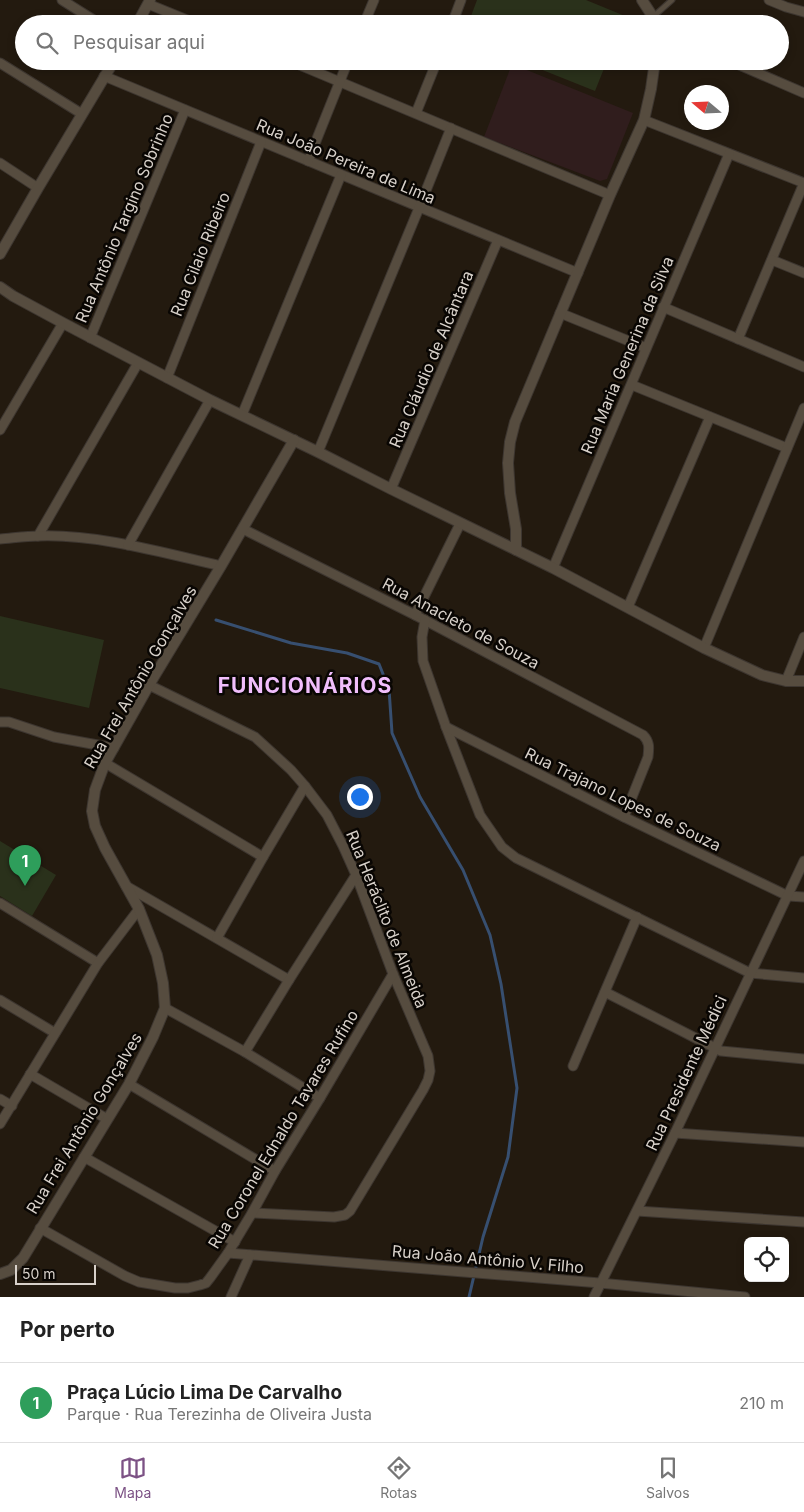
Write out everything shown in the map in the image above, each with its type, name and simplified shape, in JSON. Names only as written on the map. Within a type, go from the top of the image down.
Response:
[{"type":"street","points":[[62,0],[86,15]]},
{"type":"street","points":[[368,15],[374,0]]},
{"type":"street","points":[[455,15],[461,0]]},
{"type":"street","points":[[642,0],[650,15]]},
{"type":"street","points":[[769,0],[804,12]]},
{"type":"street","points":[[142,15],[149,2],[177,15]]},
{"type":"street","points":[[0,63],[82,114]]},
{"type":"street","points":[[0,254],[108,70]]},
{"type":"street","points":[[312,70],[610,195]]},
{"type":"street","points":[[308,161],[344,70]]},
{"type":"street","points":[[416,113],[433,70]]},
{"type":"street","points":[[516,550],[516,529],[510,493],[508,463],[510,442],[516,422],[560,313],[644,120],[654,70]]},
{"type":"street","points":[[751,70],[804,93]]},
{"type":"street","name":"Rua João Pereira de Lima","points":[[104,76],[419,208],[578,272]]},
{"type":"street","name":"Rua Antônio Targino Sobrinho","points":[[90,338],[185,110]]},
{"type":"street","points":[[644,120],[804,183],[738,338]]},
{"type":"street","points":[[318,452],[451,128]]},
{"type":"street","name":"Rua Cilaio Ribeiro","points":[[167,378],[261,142]]},
{"type":"street","name":"Rua Maria Generina da Silva","points":[[553,568],[729,154]]},
{"type":"street","points":[[0,163],[38,188]]},
{"type":"street","points":[[242,416],[342,175]]},
{"type":"street","name":"Rua Cláudio de Alcântara","points":[[391,489],[498,240]]},
{"type":"street","points":[[772,260],[804,273]]},
{"type":"street","points":[[0,287],[62,323],[167,378],[460,524],[553,568],[704,648],[762,675],[786,681],[804,681]]},
{"type":"street","points":[[663,307],[804,367]]},
{"type":"street","points":[[560,313],[646,348]]},
{"type":"street","points":[[0,430],[62,323]]},
{"type":"street","points":[[38,536],[138,363]]},
{"type":"street","points":[[632,385],[788,448]]},
{"type":"street","points":[[128,546],[210,400]]},
{"type":"street","points":[[704,648],[804,408]]},
{"type":"street","points":[[628,607],[710,417]]},
{"type":"street","name":"Rua Frei Antônio Gonçalves","points":[[0,1274],[11,1270],[22,1258],[129,1084],[153,1037],[165,1008],[158,955],[140,909],[125,886],[95,826],[92,811],[95,790],[105,763],[149,685],[294,440]]},
{"type":"street","points":[[415,615],[460,524]]},
{"type":"street","name":"Rua Anacleto de Souza","points":[[243,529],[425,620],[639,732],[648,740],[648,756],[624,817]]},
{"type":"street","points":[[0,539],[38,536],[84,538],[221,566]]},
{"type":"street","points":[[425,620],[422,637],[424,661],[446,727],[480,815],[502,847],[516,858],[750,973],[804,978]]},
{"type":"street","points":[[786,681],[804,637]]},
{"type":"street","name":"Rua Heráclito de Almeida","points":[[149,685],[255,737],[276,754],[305,786],[327,815],[356,875],[393,974],[425,1047],[430,1064],[428,1080],[350,1211],[345,1215],[334,1216],[252,1213]]},
{"type":"street","points":[[0,722],[9,722],[74,742],[114,748]]},
{"type":"street","name":"Rua Trajano Lopes de Souza","points":[[446,727],[624,817],[788,896]]},
{"type":"street","points":[[105,763],[263,857]]},
{"type":"street","points":[[217,938],[305,786]]},
{"type":"street","name":"Rua Presidente Médici","points":[[594,1297],[676,1133],[804,861]]},
{"type":"street","points":[[245,1052],[288,980],[356,875]]},
{"type":"street","points":[[125,886],[288,980]]},
{"type":"street","points":[[788,896],[804,897]]},
{"type":"street","points":[[0,903],[98,963]]},
{"type":"street","points":[[0,1124],[98,963],[140,909]]},
{"type":"street","points":[[573,1066],[637,917]]},
{"type":"street","name":"Rua Coronel Ednaldo Tavares Rufino","points":[[40,1228],[139,1282],[175,1288],[188,1288],[206,1283],[235,1242],[275,1171],[393,974]]},
{"type":"street","points":[[605,992],[715,1049],[727,1052],[804,1059]]},
{"type":"street","points":[[0,1000],[56,1033]]},
{"type":"street","points":[[165,1008],[245,1052],[320,1098]]},
{"type":"street","points":[[30,1074],[107,1119]]},
{"type":"street","points":[[129,1084],[275,1171]]},
{"type":"street","points":[[0,1099],[12,1106]]},
{"type":"street","points":[[676,1133],[804,1142]]},
{"type":"street","points":[[84,1156],[235,1242]]},
{"type":"street","points":[[637,1211],[804,1222]]},
{"type":"street","name":"Rua João Antônio V. Filho","points":[[228,1253],[600,1283],[745,1297]]},
{"type":"street","points":[[231,1297],[250,1255]]},
{"type":"lane","points":[[658,15],[672,0]]},
{"type":"shaded area","points":[[510,70],[527,70],[633,113],[607,179],[600,181],[484,137]]},
{"type":"green space","points":[[477,0],[586,0],[623,15],[471,15]]},
{"type":"green space","points":[[542,70],[603,70],[595,91]]},
{"type":"green space","points":[[0,616],[104,640],[89,708],[0,688]]},
{"type":"green space","points":[[0,841],[56,875],[32,916],[0,896]]},
{"type":"waterway","points":[[216,620],[291,643],[347,653],[379,664],[389,689],[392,733],[420,797],[463,870],[490,935],[501,984],[517,1088],[508,1157],[483,1237],[469,1297]]},
{"type":"place","name":"Praça Lúcio Lima De Carvalho","points":[[25,886]]},
{"type":"district","name":"FUNCIONÁRIOS","points":[[305,685]]}]
